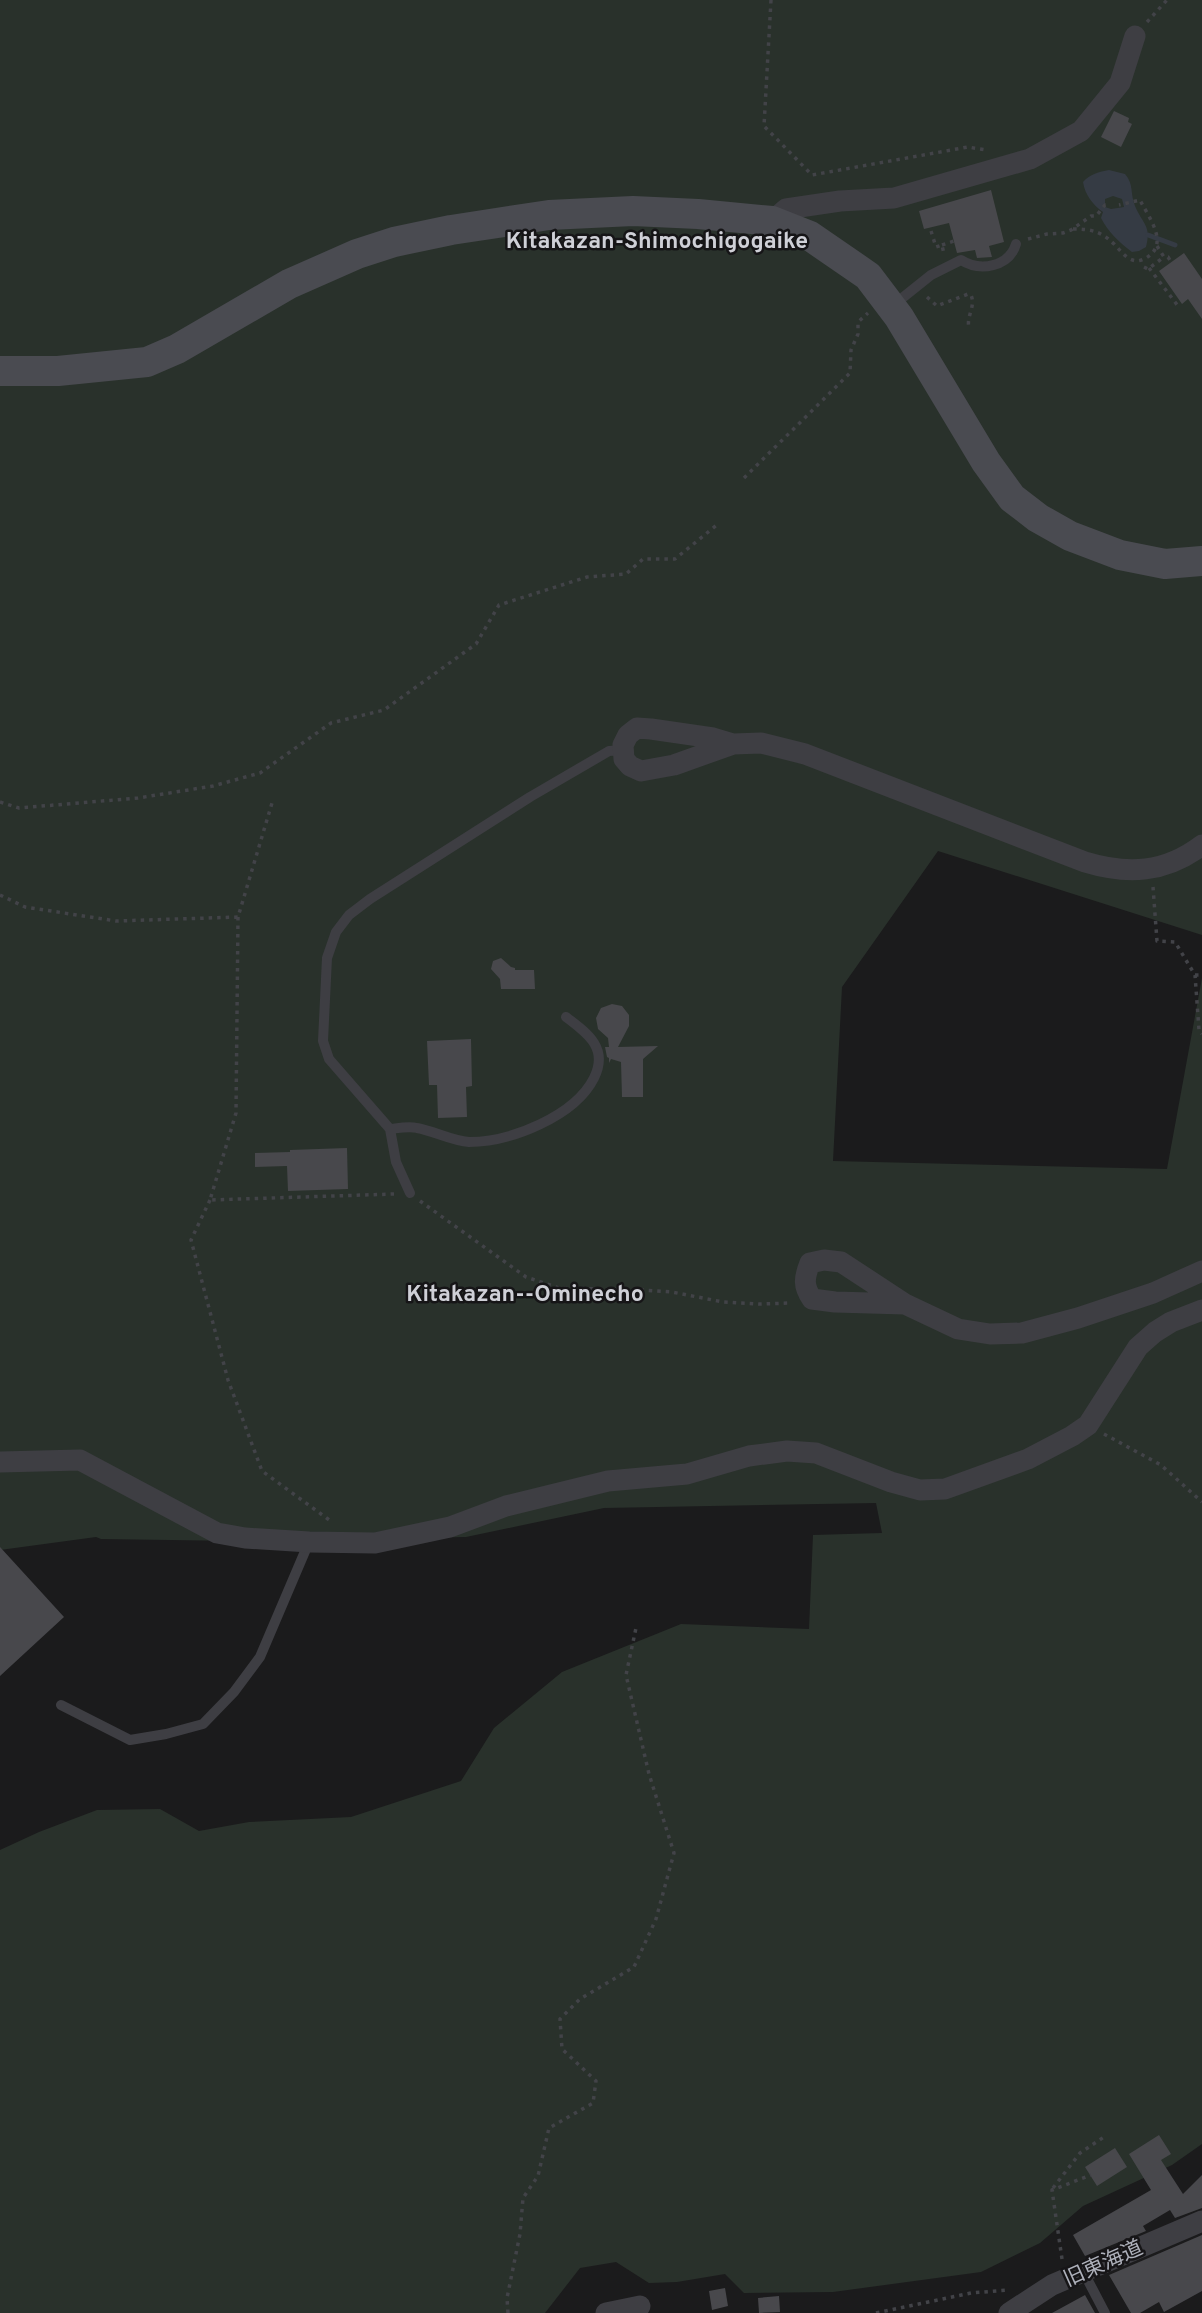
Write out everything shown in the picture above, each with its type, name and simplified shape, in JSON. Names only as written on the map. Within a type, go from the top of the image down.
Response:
[{"type":"street","points":[[772,222],[786,209],[840,201],[894,198],[1030,159],[1081,131],[1120,83],[1135,36]]},
{"type":"street","points":[[0,371],[58,371],[147,362],[177,349],[289,284],[357,254],[394,242],[451,230],[549,215],[633,211],[698,214],[772,222],[810,236],[868,276],[891,305],[986,462],[1012,498],[1038,518],[1070,536],[1120,555],[1164,565],[1202,561]]},
{"type":"street","points":[[733,744],[713,738],[637,728],[628,734],[624,759],[630,766],[641,771],[674,765],[733,744],[761,743],[817,758],[1108,869],[1139,870],[1171,864],[1202,845]]},
{"type":"street","points":[[905,1304],[812,1299],[805,1288],[804,1276],[810,1263],[824,1260],[841,1262],[905,1304],[958,1329],[990,1335],[1022,1333],[1077,1318],[1153,1293],[1202,1271]]},
{"type":"street","points":[[835,1302],[843,1297],[847,1288],[848,1275],[841,1262]]},
{"type":"street","points":[[0,1462],[80,1460],[217,1533],[246,1538],[309,1542],[375,1543],[450,1527],[506,1506],[608,1481],[687,1474],[749,1456],[787,1451],[816,1453],[891,1482],[920,1490],[945,1489],[1028,1459],[1088,1425],[1138,1348],[1171,1322],[1202,1310]]},
{"type":"street","name":"旧東海道","points":[[1009,2313],[1077,2274],[1202,2221]]},
{"type":"street","points":[[606,2313],[640,2306]]},
{"type":"lane","points":[[891,305],[942,268],[961,260],[975,267],[993,265],[1008,259],[1019,243]]},
{"type":"lane","points":[[410,1193],[396,1162],[390,1129],[329,1059],[323,1041],[327,958],[336,932],[349,915],[370,899],[586,764],[609,751],[624,750]]},
{"type":"lane","points":[[390,1129],[415,1127],[467,1142],[497,1139],[525,1132],[569,1106],[589,1087],[598,1070],[598,1050],[588,1033],[566,1017]]},
{"type":"lane","points":[[61,1705],[130,1741],[203,1724],[234,1692],[260,1657],[309,1542]]},
{"type":"lane","points":[[1077,2274],[1105,2313]]},
{"type":"path","points":[[771,0],[764,126],[812,175],[968,147],[993,152]]},
{"type":"path","points":[[1135,36],[1167,0]]},
{"type":"path","points":[[1138,192],[1137,201],[1157,234],[1155,252],[1144,265]]},
{"type":"path","points":[[1121,205],[1137,201]]},
{"type":"path","points":[[1019,243],[1073,229],[1101,212],[1107,205]]},
{"type":"path","points":[[1073,229],[1102,233],[1131,260],[1144,265],[1178,306]]},
{"type":"path","points":[[931,231],[936,247],[954,241]]},
{"type":"path","points":[[1156,244],[1164,257],[1168,257],[1171,262]]},
{"type":"path","points":[[942,245],[946,260]]},
{"type":"path","points":[[1144,265],[1164,257]]},
{"type":"path","points":[[924,294],[937,306],[971,295],[973,306],[969,328]]},
{"type":"path","points":[[744,478],[850,373],[851,350],[858,334]]},
{"type":"path","points":[[0,802],[19,808],[138,798],[213,786],[260,774],[331,723],[384,710],[476,644],[499,605],[587,577],[626,574],[643,559],[675,559],[718,524]]},
{"type":"path","points":[[272,803],[238,917],[236,1113],[210,1200],[191,1240],[228,1380],[262,1471],[361,1543]]},
{"type":"path","points":[[1152,868],[1157,941],[1175,942],[1195,975],[1199,1030],[1202,1034]]},
{"type":"path","points":[[0,895],[25,907],[116,920],[238,917]]},
{"type":"path","points":[[1195,975],[1202,975]]},
{"type":"path","points":[[210,1200],[410,1193],[438,1216],[526,1277],[544,1285],[559,1288],[672,1292],[723,1302],[800,1302]]},
{"type":"path","points":[[1088,1425],[1161,1465],[1202,1502]]},
{"type":"path","points":[[509,2313],[507,2298],[520,2235],[523,2198],[538,2176],[549,2127],[593,2103],[596,2081],[562,2049],[560,2019],[580,1999],[634,1967],[656,1919],[674,1853],[649,1774],[626,1675],[636,1628]]},
{"type":"path","points":[[1077,2274],[1061,2257],[1052,2190],[1080,2153],[1104,2137]]},
{"type":"path","points":[[1052,2190],[1091,2175]]},
{"type":"path","points":[[876,2313],[971,2293],[1019,2289],[1042,2292]]},
{"type":"shaded area","points":[[0,0],[1202,0],[1202,935],[938,851],[842,987],[833,1161],[1167,1169],[1202,978],[1202,2144],[1172,2165],[1083,2206],[1040,2243],[981,2272],[833,2292],[744,2293],[725,2274],[677,2282],[649,2283],[616,2262],[580,2268],[545,2313],[0,2313],[0,1850],[97,1810],[160,1809],[199,1831],[249,1822],[351,1817],[461,1781],[494,1728],[562,1672],[681,1624],[809,1629],[813,1535],[882,1533],[876,1503],[604,1508],[466,1537],[239,1541],[96,1537],[0,1550]]},
{"type":"shaded area","points":[[1109,170],[1125,174],[1130,182],[1135,206],[1148,234],[1146,247],[1139,251],[1132,252],[1110,232],[1101,218],[1103,212],[1093,203],[1086,191],[1083,182],[1092,175]],"holes":[[[1113,196],[1122,199],[1124,207],[1105,207],[1105,199]]]},
{"type":"building","points":[[1114,111],[1129,118],[1128,122],[1132,124],[1121,147],[1101,137]]},
{"type":"building","points":[[991,190],[1004,242],[989,246],[992,257],[977,258],[975,250],[957,253],[949,223],[924,229],[919,211]]},
{"type":"building","points":[[1184,253],[1202,279],[1202,319],[1188,299],[1182,304],[1159,271]]},
{"type":"building","points":[[501,958],[515,970],[534,970],[535,989],[501,989],[500,979],[491,969],[493,961]]},
{"type":"building","points":[[612,1004],[622,1006],[629,1015],[629,1026],[618,1047],[658,1046],[643,1059],[643,1097],[622,1097],[621,1062],[611,1059],[609,1063],[607,1057],[605,1047],[609,1047],[608,1038],[598,1029],[596,1018],[601,1008]]},
{"type":"building","points":[[471,1039],[472,1086],[466,1087],[467,1117],[438,1118],[437,1085],[429,1085],[427,1041]]},
{"type":"building","points":[[347,1148],[348,1189],[288,1191],[287,1166],[255,1167],[255,1153]]},
{"type":"building","points":[[0,1547],[64,1617],[0,1676]]},
{"type":"building","points":[[1159,2135],[1171,2154],[1161,2160],[1183,2194],[1202,2175],[1202,2208],[1175,2218],[1170,2210],[1143,2226],[1146,2231],[1085,2256],[1073,2235],[1151,2190],[1129,2154]]},
{"type":"building","points":[[1115,2148],[1127,2167],[1097,2186],[1085,2167]]},
{"type":"building","points":[[1202,2235],[1202,2291],[1164,2312],[1159,2302],[1140,2313],[1131,2313],[1109,2275]]},
{"type":"building","points":[[725,2288],[728,2306],[712,2310],[709,2291]]},
{"type":"building","points":[[1085,2295],[1095,2313],[1052,2313]]},
{"type":"building","points":[[779,2296],[780,2312],[759,2313],[758,2298]]},
{"type":"waterway","points":[[1148,235],[1175,245]]},
{"type":"district","name":"Kitakazan-Shimochigogaike","points":[[657,240]]},
{"type":"district","name":"Kitakazan--Ominecho","points":[[525,1293]]}]
